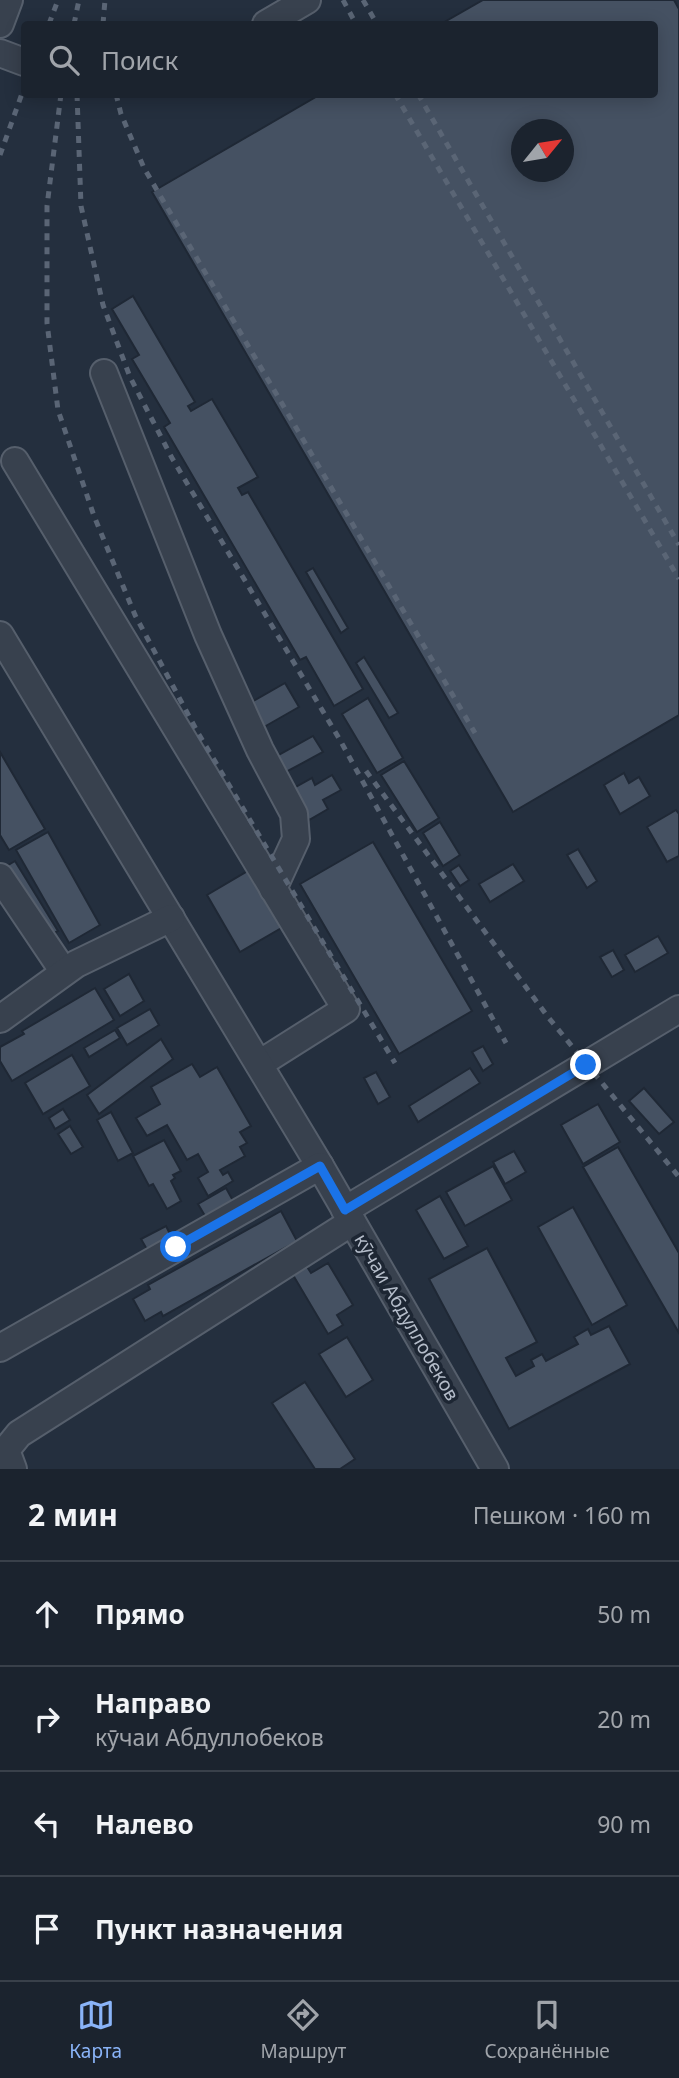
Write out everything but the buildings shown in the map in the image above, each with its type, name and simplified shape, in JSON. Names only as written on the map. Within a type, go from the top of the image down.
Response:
[{"type":"street","points":[[0,24],[9,0]]},
{"type":"street","points":[[271,21],[307,0]]},
{"type":"street","points":[[0,53],[21,61]]},
{"type":"street","points":[[104,373],[208,635],[294,814],[296,839],[274,889]]},
{"type":"street","points":[[15,461],[346,1009],[259,1064]]},
{"type":"street","name":"кӯчаи Абдуллобеков","points":[[0,635],[320,1166],[495,1469]]},
{"type":"street","points":[[0,877],[64,972]]},
{"type":"street","points":[[0,1020],[76,964],[171,918]]},
{"type":"street","points":[[13,1469],[6,1450],[19,1434],[349,1216],[679,1009]]},
{"type":"street","points":[[0,1348],[320,1166]]},
{"type":"railway","points":[[50,21],[58,0]]},
{"type":"railway","points":[[75,21],[79,0]]},
{"type":"railway","points":[[103,21],[105,0]]},
{"type":"railway","points":[[343,0],[354,21]]},
{"type":"railway","points":[[363,0],[375,21]]},
{"type":"railway","points":[[0,155],[21,96]]},
{"type":"railway","points":[[60,98],[47,206],[47,323],[58,410],[94,516],[135,615],[198,733],[395,1063]]},
{"type":"railway","points":[[77,98],[81,206],[103,305],[130,377],[172,458],[340,740],[506,1043]]},
{"type":"railway","points":[[117,98],[144,168],[475,733]]},
{"type":"railway","points":[[397,98],[679,579]]},
{"type":"railway","points":[[420,98],[679,545]]},
{"type":"railway","points":[[366,771],[548,1017],[679,1177]]},
{"type":"route","points":[[176,1247],[320,1166],[345,1210],[586,1065]]}]
